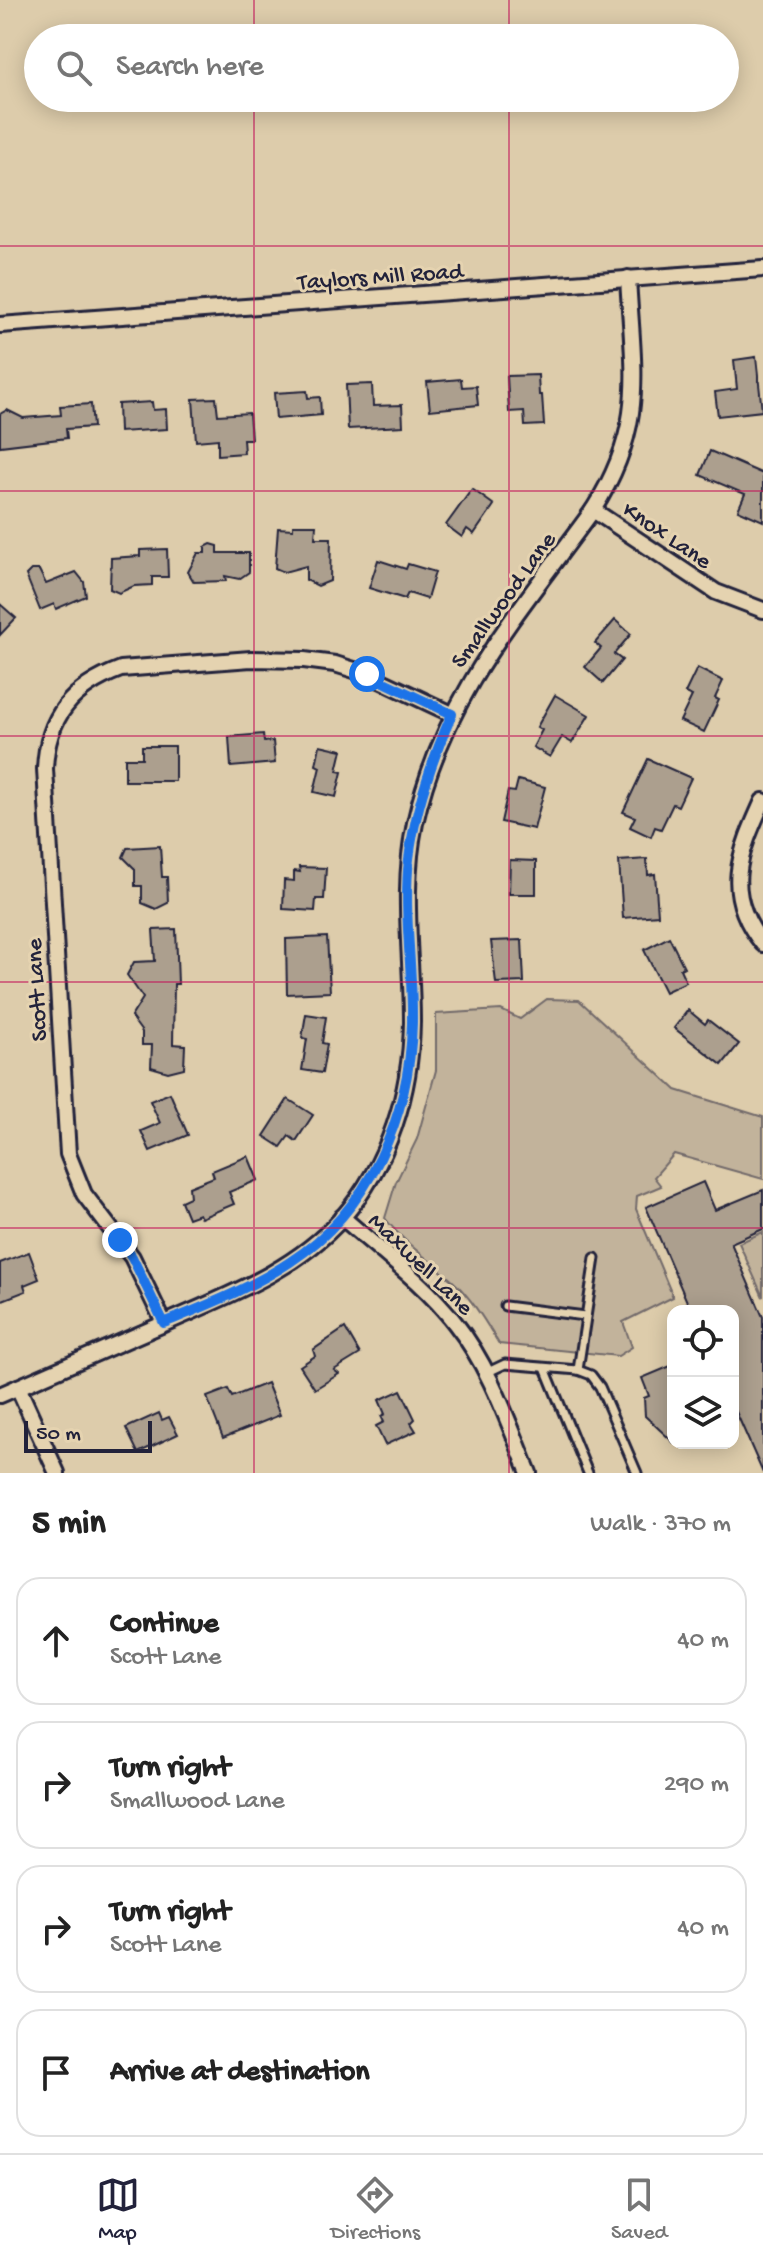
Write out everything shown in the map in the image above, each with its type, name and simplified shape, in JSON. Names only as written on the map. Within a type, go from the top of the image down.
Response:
[{"type":"street","name":"Taylors Mill Road","points":[[0,325],[763,269]]},
{"type":"street","name":"Smallwood Lane","points":[[0,1395],[258,1282],[292,1261],[342,1217],[384,1152],[404,1095],[409,1069],[412,1022],[406,902],[409,859],[430,769],[452,714],[488,653],[593,510],[610,484],[621,458],[632,413],[634,376],[628,278]]},
{"type":"street","name":"Knox Lane","points":[[593,510],[716,592],[763,610]]},
{"type":"street","name":"Scott Lane","points":[[164,1323],[132,1257],[84,1194],[68,1154],[45,769],[49,736],[56,720],[67,702],[82,688],[99,677],[121,669],[284,658],[335,664],[367,674],[452,714]]},
{"type":"street","points":[[763,801],[741,850],[738,869],[742,909],[763,944]]},
{"type":"street","name":"Maxwell Lane","points":[[342,1217],[439,1304],[457,1325],[486,1373],[529,1473]]},
{"type":"street","points":[[18,1387],[57,1473]]},
{"type":"lane","points":[[578,1370],[595,1258]]},
{"type":"lane","points":[[505,1306],[585,1316]]},
{"type":"lane","points":[[486,1373],[505,1364],[578,1370],[591,1375],[600,1387],[637,1473]]},
{"type":"lane","points":[[545,1368],[588,1473]]},
{"type":"shaded area","points":[[547,999],[579,1000],[676,1090],[763,1117],[763,1179],[674,1154],[654,1177],[661,1186],[637,1196],[636,1209],[673,1297],[623,1322],[632,1347],[618,1356],[499,1344],[476,1307],[459,1287],[385,1218],[396,1182],[417,1139],[436,1070],[436,1014],[501,1010],[520,1019]]},
{"type":"shaded area","points":[[763,1232],[763,1297],[739,1243]]},
{"type":"building","points":[[756,357],[762,411],[718,416],[715,392],[737,389],[734,360]]},
{"type":"building","points":[[538,375],[544,425],[525,426],[524,411],[509,412],[507,376]]},
{"type":"building","points":[[461,379],[462,387],[476,386],[478,405],[430,410],[427,382]]},
{"type":"building","points":[[372,384],[373,406],[402,405],[403,426],[348,429],[346,385]]},
{"type":"building","points":[[307,391],[308,398],[320,397],[321,415],[276,419],[274,393]]},
{"type":"building","points":[[216,398],[218,415],[249,413],[251,439],[243,439],[244,453],[218,455],[218,439],[196,441],[193,399]]},
{"type":"building","points":[[152,402],[153,410],[166,409],[167,429],[119,432],[118,404]]},
{"type":"building","points":[[91,404],[93,427],[66,429],[67,438],[0,446],[0,414],[7,410],[23,418],[61,415],[60,406]]},
{"type":"building","points":[[710,451],[763,474],[763,521],[738,510],[745,494],[700,475]]},
{"type":"building","points":[[472,489],[494,505],[474,534],[467,529],[462,537],[446,525]]},
{"type":"building","points":[[293,525],[316,525],[315,538],[331,538],[330,581],[318,586],[306,580],[306,566],[284,572],[275,568],[278,528],[293,529]]},
{"type":"building","points":[[211,544],[218,546],[218,553],[249,553],[249,572],[239,579],[225,576],[226,581],[194,582],[188,572],[198,553],[205,553],[205,547]]},
{"type":"building","points":[[167,549],[168,577],[152,577],[152,585],[134,586],[119,593],[110,589],[111,558],[140,556],[140,550]]},
{"type":"building","points":[[378,560],[406,569],[408,564],[435,572],[427,599],[408,593],[405,599],[369,588]]},
{"type":"building","points":[[31,570],[39,570],[46,584],[76,572],[84,582],[86,596],[56,609],[54,604],[40,610],[26,575]]},
{"type":"building","points":[[0,604],[16,618],[0,635]]},
{"type":"building","points":[[615,620],[631,634],[614,654],[622,660],[603,683],[585,667],[601,648],[595,643]]},
{"type":"building","points":[[697,668],[723,681],[715,698],[719,700],[704,732],[680,721],[692,696],[685,693]]},
{"type":"building","points":[[555,695],[589,715],[572,743],[562,737],[550,757],[533,747],[542,730],[537,727]]},
{"type":"building","points":[[263,734],[264,742],[273,741],[275,763],[231,767],[229,737]]},
{"type":"building","points":[[320,745],[342,750],[337,771],[342,772],[336,797],[314,792],[320,767],[316,765]]},
{"type":"building","points":[[142,746],[175,746],[175,781],[125,781],[125,758],[142,758]]},
{"type":"building","points":[[648,759],[691,778],[678,806],[673,804],[661,829],[655,827],[651,837],[630,827],[635,817],[623,812]]},
{"type":"building","points":[[518,780],[545,787],[534,829],[501,822],[508,791],[515,792]]},
{"type":"building","points":[[160,846],[162,877],[167,877],[168,903],[156,909],[142,903],[142,886],[135,886],[135,869],[123,857],[127,848]]},
{"type":"building","points":[[647,859],[648,875],[655,874],[658,915],[623,918],[619,861]]},
{"type":"building","points":[[510,860],[536,861],[536,894],[509,894]]},
{"type":"building","points":[[299,867],[326,868],[324,899],[316,899],[315,911],[283,909],[284,880],[294,881],[294,871],[300,872]]},
{"type":"building","points":[[176,929],[178,984],[174,984],[173,1044],[185,1045],[184,1068],[168,1072],[151,1067],[152,1045],[142,1045],[142,1032],[131,1017],[143,998],[127,975],[134,962],[155,961],[153,930]]},
{"type":"building","points":[[327,937],[330,992],[287,994],[286,939]]},
{"type":"building","points":[[669,937],[684,967],[680,969],[686,982],[665,992],[644,950]]},
{"type":"building","points":[[522,940],[524,982],[496,983],[491,941]]},
{"type":"building","points":[[688,1010],[705,1024],[708,1020],[739,1044],[722,1065],[674,1028]]},
{"type":"building","points":[[306,1014],[326,1017],[322,1043],[327,1044],[322,1073],[302,1070],[307,1039],[302,1038]]},
{"type":"building","points":[[170,1093],[188,1135],[150,1151],[141,1131],[160,1123],[150,1101]]},
{"type":"building","points":[[288,1099],[313,1115],[296,1141],[289,1136],[281,1147],[264,1136]]},
{"type":"building","points":[[248,1156],[258,1180],[229,1192],[234,1204],[201,1218],[199,1214],[188,1218],[181,1201],[190,1197],[189,1187],[214,1177],[212,1171]]},
{"type":"building","points":[[703,1182],[715,1210],[763,1190],[763,1229],[731,1243],[763,1317],[763,1473],[739,1419],[739,1305],[688,1305],[646,1207]]},
{"type":"building","points":[[29,1252],[39,1279],[24,1285],[26,1291],[0,1301],[0,1263]]},
{"type":"building","points":[[345,1328],[360,1354],[334,1370],[339,1374],[315,1389],[300,1366],[315,1356],[313,1350]]},
{"type":"building","points":[[667,1368],[667,1436],[645,1416],[644,1398],[649,1396],[642,1378]]},
{"type":"building","points":[[267,1383],[280,1415],[223,1438],[207,1397],[228,1389],[232,1397]]},
{"type":"building","points":[[401,1390],[415,1419],[411,1423],[416,1431],[385,1445],[376,1426],[384,1422],[381,1416],[385,1414],[379,1400]]},
{"type":"building","points":[[159,1413],[162,1420],[169,1417],[178,1434],[138,1453],[126,1428]]},
{"type":"route","points":[[120,1240],[132,1257],[164,1323],[258,1282],[292,1261],[342,1217],[384,1152],[398,1115],[409,1069],[412,1022],[406,902],[409,859],[430,769],[452,714],[367,674]]}]
